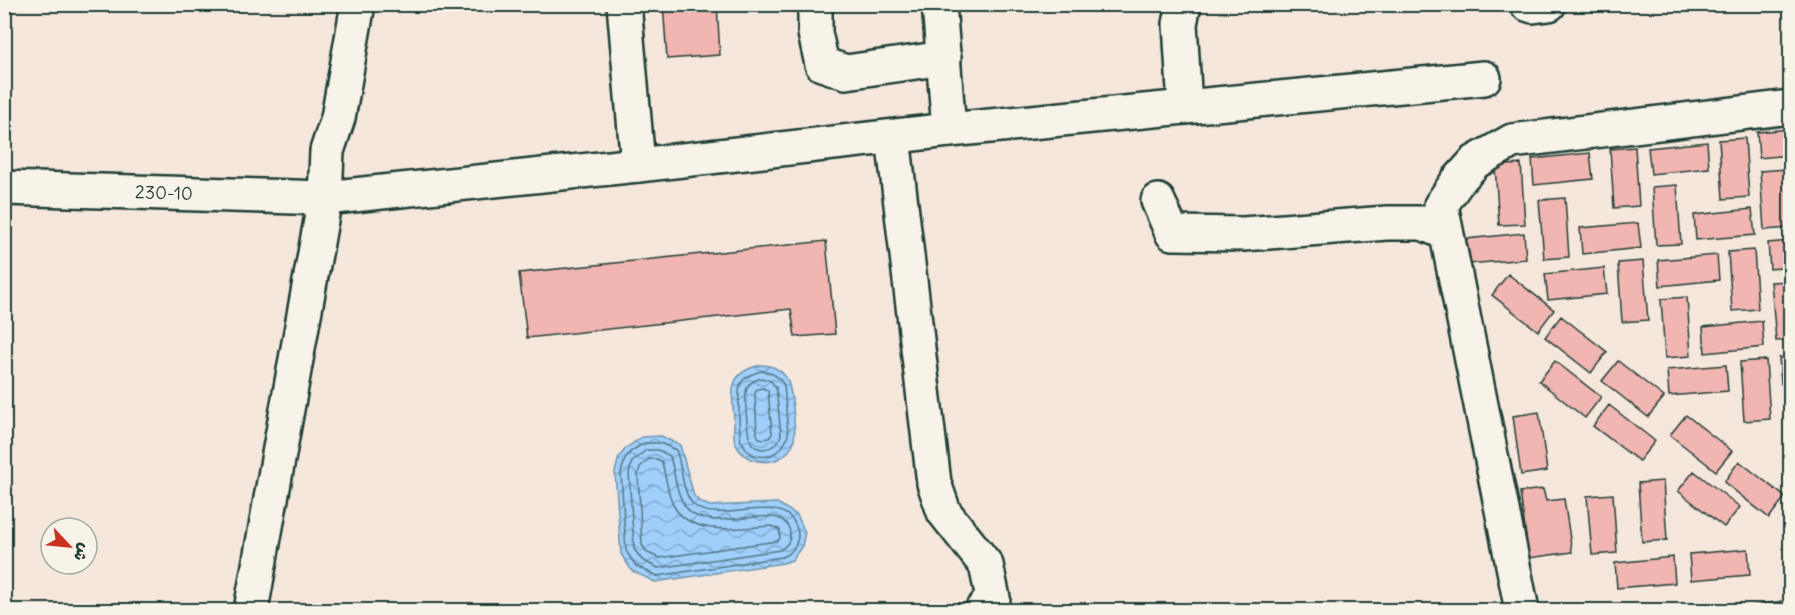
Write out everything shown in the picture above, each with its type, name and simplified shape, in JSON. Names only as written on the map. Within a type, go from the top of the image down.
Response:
[{"type":"street","points":[[327,150],[322,135],[321,110],[339,4]]},
{"type":"street","points":[[251,610],[325,198],[327,150],[338,118],[358,4]]},
{"type":"street","points":[[624,4],[638,165]]},
{"type":"street","points":[[815,4],[815,33],[822,64],[846,72],[944,58]]},
{"type":"street","points":[[939,4],[949,129]]},
{"type":"street","points":[[1184,4],[1180,24],[1185,106]]},
{"type":"street","points":[[1527,4],[1533,6],[1549,4]]},
{"type":"street","name":"230-10","points":[[4,188],[325,198],[949,129],[1484,78]]},
{"type":"street","points":[[1522,610],[1441,205],[1475,162],[1512,141],[1791,107]]},
{"type":"street","points":[[892,137],[934,483],[944,512],[986,565],[993,598],[982,610]]},
{"type":"street","points":[[1158,201],[1172,233],[1243,234],[1387,222],[1423,223],[1446,233]]},
{"type":"water","points":[[761,365],[777,369],[788,381],[792,398],[794,430],[793,444],[788,452],[780,458],[762,462],[745,456],[739,450],[734,437],[733,402],[736,379],[741,373]]},
{"type":"water","points":[[661,436],[680,445],[694,496],[700,502],[710,506],[777,503],[797,515],[805,532],[802,546],[792,560],[655,582],[632,571],[621,554],[615,472],[619,457],[626,448],[642,437]]},
{"type":"building","points":[[663,4],[717,4],[720,55],[667,59]]},
{"type":"building","points":[[1790,129],[1790,155],[1759,158],[1757,132]]},
{"type":"building","points":[[1745,138],[1749,197],[1723,199],[1719,140]]},
{"type":"building","points":[[1707,142],[1709,168],[1651,174],[1648,148]]},
{"type":"building","points":[[1635,147],[1639,206],[1614,208],[1610,149]]},
{"type":"building","points":[[1590,153],[1593,179],[1534,185],[1532,159]]},
{"type":"building","points":[[1521,164],[1525,224],[1499,225],[1495,166]]},
{"type":"building","points":[[1786,169],[1790,228],[1764,230],[1760,171]]},
{"type":"building","points":[[1677,185],[1681,244],[1656,245],[1652,187]]},
{"type":"building","points":[[1565,198],[1569,257],[1544,259],[1539,200]]},
{"type":"building","points":[[1752,209],[1755,235],[1696,240],[1694,215]]},
{"type":"building","points":[[1638,223],[1641,248],[1582,254],[1580,228]]},
{"type":"building","points":[[1524,233],[1526,259],[1468,264],[1466,239]]},
{"type":"building","points":[[826,241],[835,334],[795,337],[791,309],[527,338],[519,273]]},
{"type":"building","points":[[1790,241],[1790,267],[1770,269],[1768,243]]},
{"type":"building","points":[[1754,250],[1758,309],[1732,311],[1728,252]]},
{"type":"building","points":[[1717,255],[1719,280],[1660,286],[1658,260]]},
{"type":"building","points":[[1643,261],[1648,320],[1622,322],[1618,263]]},
{"type":"building","points":[[1604,268],[1607,294],[1548,300],[1545,274]]},
{"type":"building","points":[[1508,274],[1554,310],[1538,331],[1492,295]]},
{"type":"building","points":[[1790,281],[1790,340],[1776,341],[1771,282]]},
{"type":"building","points":[[1687,297],[1691,356],[1665,358],[1661,299]]},
{"type":"building","points":[[1561,316],[1607,352],[1591,373],[1545,337]]},
{"type":"building","points":[[1762,321],[1764,347],[1705,353],[1703,327]]},
{"type":"building","points":[[1790,357],[1790,383],[1781,384],[1779,358]]},
{"type":"building","points":[[1766,360],[1770,419],[1744,421],[1740,362]]},
{"type":"building","points":[[1555,361],[1601,397],[1585,418],[1539,381]]},
{"type":"building","points":[[1618,361],[1664,397],[1648,417],[1602,381]]},
{"type":"building","points":[[1726,365],[1728,391],[1669,396],[1667,370]]},
{"type":"building","points":[[1790,395],[1790,454],[1788,454],[1784,396]]},
{"type":"building","points":[[1609,405],[1655,441],[1639,461],[1593,426]]},
{"type":"building","points":[[1539,412],[1547,471],[1521,475],[1513,416]]},
{"type":"building","points":[[1686,415],[1732,451],[1716,471],[1670,435]]},
{"type":"building","points":[[1739,461],[1785,497],[1769,518],[1724,482]]},
{"type":"building","points":[[1694,471],[1740,507],[1724,527],[1678,491]]},
{"type":"building","points":[[1663,481],[1667,540],[1642,542],[1638,483]]},
{"type":"building","points":[[1543,489],[1546,501],[1564,499],[1572,552],[1529,558],[1520,492]]},
{"type":"building","points":[[1613,494],[1617,553],[1592,555],[1587,496]]},
{"type":"building","points":[[1748,549],[1750,575],[1691,580],[1689,554]]},
{"type":"building","points":[[1673,557],[1675,583],[1617,588],[1615,563]]},
{"type":"building","points":[[1781,601],[1783,610],[1732,610]]}]
